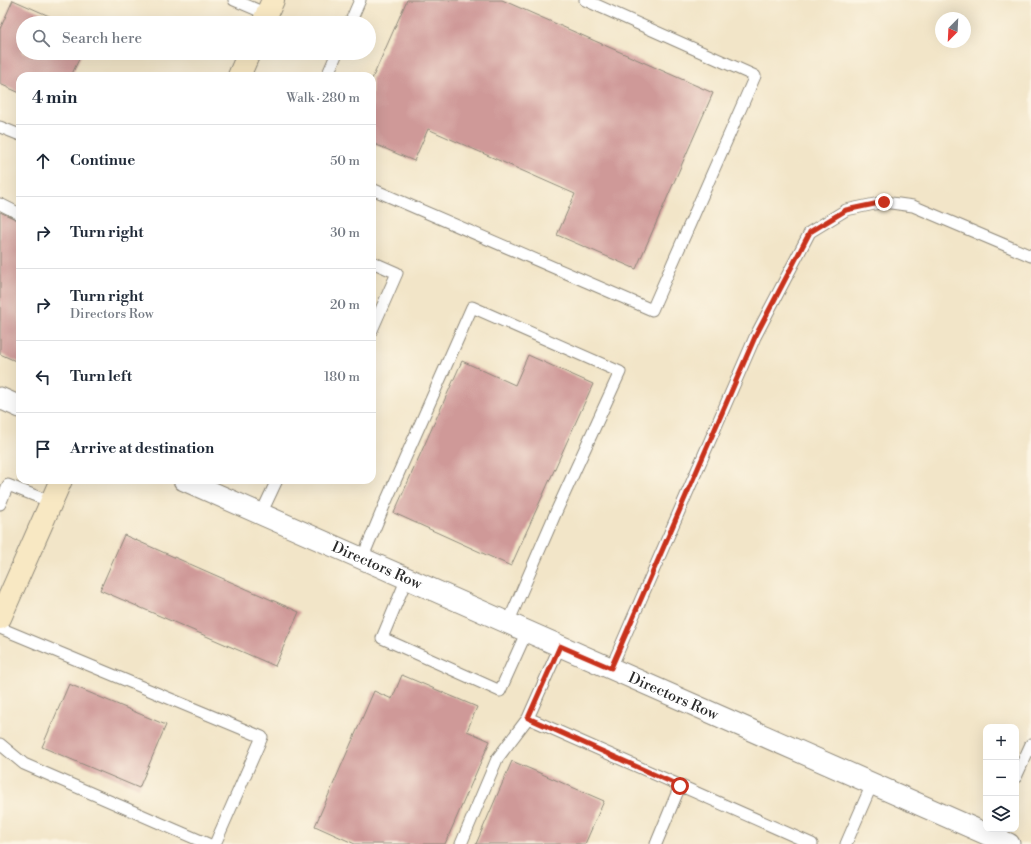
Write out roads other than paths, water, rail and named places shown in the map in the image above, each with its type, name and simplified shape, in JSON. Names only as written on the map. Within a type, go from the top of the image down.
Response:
[{"type":"street","points":[[241,72],[247,60]]},
{"type":"street","points":[[0,398],[16,405]]},
{"type":"street","points":[[0,618],[59,484]]},
{"type":"street","name":"Directors Row","points":[[193,484],[872,784],[998,836]]},
{"type":"lane","points":[[234,0],[267,12]]},
{"type":"lane","points":[[353,16],[360,0]]},
{"type":"lane","points":[[376,191],[652,310],[755,76],[585,0]]},
{"type":"lane","points":[[329,72],[334,60]]},
{"type":"lane","points":[[0,127],[16,133]]},
{"type":"lane","points":[[611,668],[755,337],[810,232],[846,210],[884,202],[913,206],[1031,256]]},
{"type":"lane","points":[[0,204],[16,212]]},
{"type":"lane","points":[[376,264],[397,273],[376,321]]},
{"type":"lane","points":[[362,559],[472,307],[620,372],[508,623]]},
{"type":"lane","points":[[0,504],[4,483],[51,502]]},
{"type":"lane","points":[[261,514],[272,484]]},
{"type":"lane","points":[[407,578],[382,638],[500,691],[527,631]]},
{"type":"lane","points":[[0,628],[262,738],[215,844]]},
{"type":"lane","points":[[462,844],[497,759],[528,718],[560,646]]},
{"type":"lane","points":[[528,718],[812,844]]},
{"type":"lane","points":[[0,744],[24,764],[208,844]]},
{"type":"lane","points":[[1019,771],[1031,744]]},
{"type":"lane","points":[[846,844],[872,784]]},
{"type":"lane","points":[[656,844],[680,786]]}]
